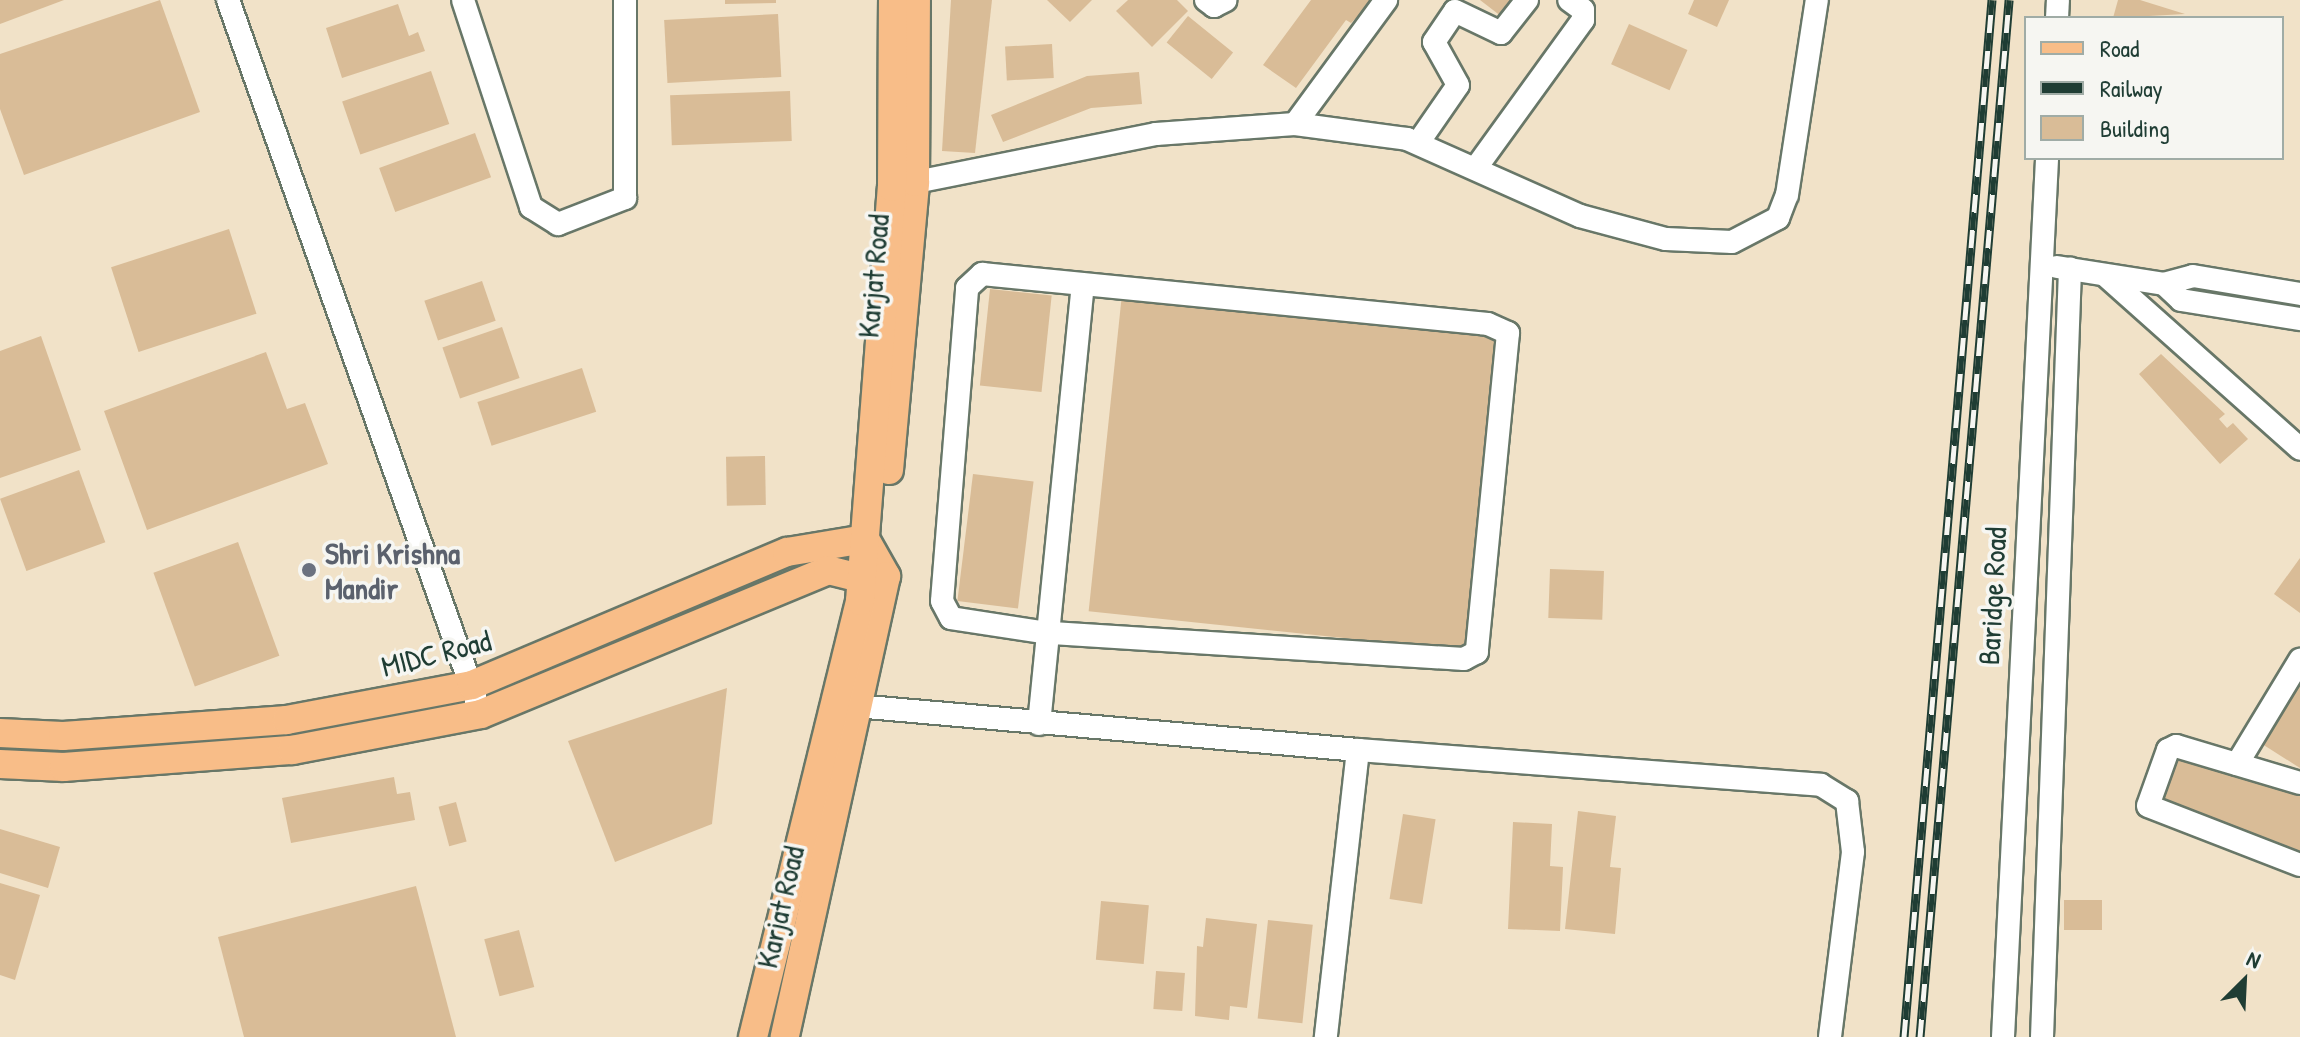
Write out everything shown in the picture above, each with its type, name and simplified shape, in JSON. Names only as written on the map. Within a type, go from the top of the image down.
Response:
[{"type":"main road","name":"Karjat Road","points":[[893,0],[904,184]]},
{"type":"main road","name":"Karjat Road","points":[[785,1037],[847,706],[858,581],[873,548],[904,184],[916,0]]},
{"type":"main road","name":"MIDC Road","points":[[0,733],[63,736],[287,720],[472,685],[787,552],[873,548]]},
{"type":"main road","name":"Karjat Road","points":[[753,1037],[886,576],[873,548]]},
{"type":"main road","points":[[0,764],[64,767],[292,750],[481,714],[817,573],[844,569],[858,581]]},
{"type":"street","points":[[228,0],[481,714]]},
{"type":"street","points":[[463,0],[531,207],[558,224],[625,198],[625,0]]},
{"type":"street","points":[[1206,0],[1214,6],[1226,0]]},
{"type":"street","points":[[1295,124],[1386,0]]},
{"type":"street","points":[[1468,0],[1505,27]]},
{"type":"street","points":[[1418,143],[1458,85],[1434,42],[1455,11],[1501,33],[1527,0]]},
{"type":"street","points":[[1478,165],[1583,20],[1583,10],[1569,0]]},
{"type":"street","points":[[904,184],[1156,134],[1295,124],[1418,143],[1478,165],[1580,216],[1666,239],[1732,242],[1778,218],[1787,195],[1817,0]]},
{"type":"street","name":"Baridge Road","points":[[2003,1037],[2047,160]]},
{"type":"street","points":[[2040,265],[2164,284],[2193,276],[2300,294]]},
{"type":"street","points":[[2042,1037],[2070,269]]},
{"type":"street","points":[[982,274],[1488,324],[1508,333],[1480,639],[1464,659],[1048,633],[944,612],[967,288],[982,274]]},
{"type":"street","points":[[2104,275],[2300,449]]},
{"type":"street","points":[[2164,284],[2181,300],[2300,319]]},
{"type":"street","points":[[1039,724],[1083,286]]},
{"type":"street","points":[[2237,764],[2300,660]]},
{"type":"street","points":[[847,706],[1358,750],[1821,785],[1847,801],[1853,852],[1830,1037]]},
{"type":"street","points":[[2300,783],[2176,746],[2168,750],[2148,806],[2300,865]]},
{"type":"street","points":[[1326,1037],[1358,750]]},
{"type":"building","points":[[0,0],[64,0],[0,24]]},
{"type":"building","points":[[160,0],[200,112],[24,175],[0,109],[0,54]]},
{"type":"building","points":[[725,0],[776,0],[776,3],[725,4]]},
{"type":"building","points":[[951,0],[992,0],[975,153],[942,151]]},
{"type":"building","points":[[1047,0],[1092,0],[1070,22]]},
{"type":"building","points":[[1128,0],[1177,0],[1188,11],[1152,47],[1116,11]]},
{"type":"building","points":[[1311,0],[1374,0],[1351,23],[1346,20],[1296,88],[1263,65]]},
{"type":"building","points":[[1480,0],[1521,0],[1506,20]]},
{"type":"building","points":[[1694,0],[1729,0],[1717,27],[1688,14]]},
{"type":"building","points":[[2118,0],[2140,0],[2185,14],[2149,16],[2114,16]]},
{"type":"building","points":[[398,4],[409,36],[418,32],[425,51],[342,78],[326,28]]},
{"type":"building","points":[[778,14],[781,77],[667,83],[664,20]]},
{"type":"building","points":[[1188,16],[1233,53],[1212,79],[1167,42]]},
{"type":"building","points":[[1629,24],[1687,50],[1670,90],[1611,64]]},
{"type":"building","points":[[1052,44],[1054,78],[1007,80],[1005,46]]},
{"type":"building","points":[[431,71],[449,124],[360,155],[342,102]]},
{"type":"building","points":[[1139,72],[1142,104],[1091,108],[1003,142],[991,115],[1087,76]]},
{"type":"building","points":[[790,91],[792,141],[672,145],[670,95]]},
{"type":"building","points":[[475,133],[491,177],[395,212],[379,168]]},
{"type":"building","points":[[229,229],[257,314],[139,352],[111,267]]},
{"type":"building","points":[[482,281],[496,321],[438,341],[424,301]]},
{"type":"building","points":[[990,289],[1052,295],[1042,392],[980,385]]},
{"type":"building","points":[[1122,294],[1501,334],[1468,651],[1089,611]]},
{"type":"building","points":[[502,327],[520,378],[460,399],[442,348]]},
{"type":"building","points":[[41,336],[81,450],[0,478],[0,351]]},
{"type":"building","points":[[266,352],[287,409],[305,403],[328,464],[147,530],[104,411]]},
{"type":"building","points":[[2161,354],[2225,414],[2219,419],[2227,428],[2233,423],[2248,439],[2220,464],[2139,374]]},
{"type":"building","points":[[582,368],[596,412],[492,446],[477,402]]},
{"type":"building","points":[[765,456],[766,505],[727,506],[726,457]]},
{"type":"building","points":[[79,470],[105,542],[26,571],[0,499]]},
{"type":"building","points":[[973,474],[1034,481],[1018,608],[957,601]]},
{"type":"building","points":[[238,542],[279,656],[195,686],[153,573]]},
{"type":"building","points":[[2300,558],[2300,613],[2274,594]]},
{"type":"building","points":[[1550,569],[1604,571],[1602,620],[1548,618]]},
{"type":"building","points":[[2300,679],[2300,768],[2259,742]]},
{"type":"building","points":[[727,688],[712,824],[615,862],[568,741]]},
{"type":"building","points":[[2173,754],[2300,794],[2300,853],[2153,806]]},
{"type":"building","points":[[394,777],[397,794],[410,792],[415,820],[291,843],[282,798]]},
{"type":"building","points":[[456,802],[467,842],[449,846],[439,807]]},
{"type":"building","points":[[1578,811],[1616,816],[1610,867],[1621,868],[1615,934],[1565,929]]},
{"type":"building","points":[[1403,814],[1436,819],[1422,904],[1390,899]]},
{"type":"building","points":[[1513,822],[1552,824],[1550,866],[1563,867],[1560,931],[1508,929]]},
{"type":"building","points":[[0,829],[60,847],[48,888],[0,873]]},
{"type":"building","points":[[0,883],[40,895],[15,980],[0,975]]},
{"type":"building","points":[[416,886],[456,1037],[244,1037],[218,937]]},
{"type":"building","points":[[2064,900],[2102,900],[2102,930],[2064,930]]},
{"type":"building","points":[[1101,901],[1149,905],[1144,964],[1096,960]]},
{"type":"building","points":[[1206,918],[1257,924],[1247,1008],[1230,1006],[1229,1020],[1195,1016],[1197,946],[1203,947]]},
{"type":"building","points":[[1268,920],[1313,925],[1302,1023],[1258,1018]]},
{"type":"building","points":[[519,930],[534,987],[499,996],[484,939]]},
{"type":"building","points":[[1156,971],[1185,973],[1182,1011],[1153,1009]]},
{"type":"railway","points":[[1904,1037],[1992,0]]},
{"type":"railway","points":[[1920,1037],[2009,0]]},
{"type":"place","name":"Shri Krishna Mandir","points":[[309,570]]}]
